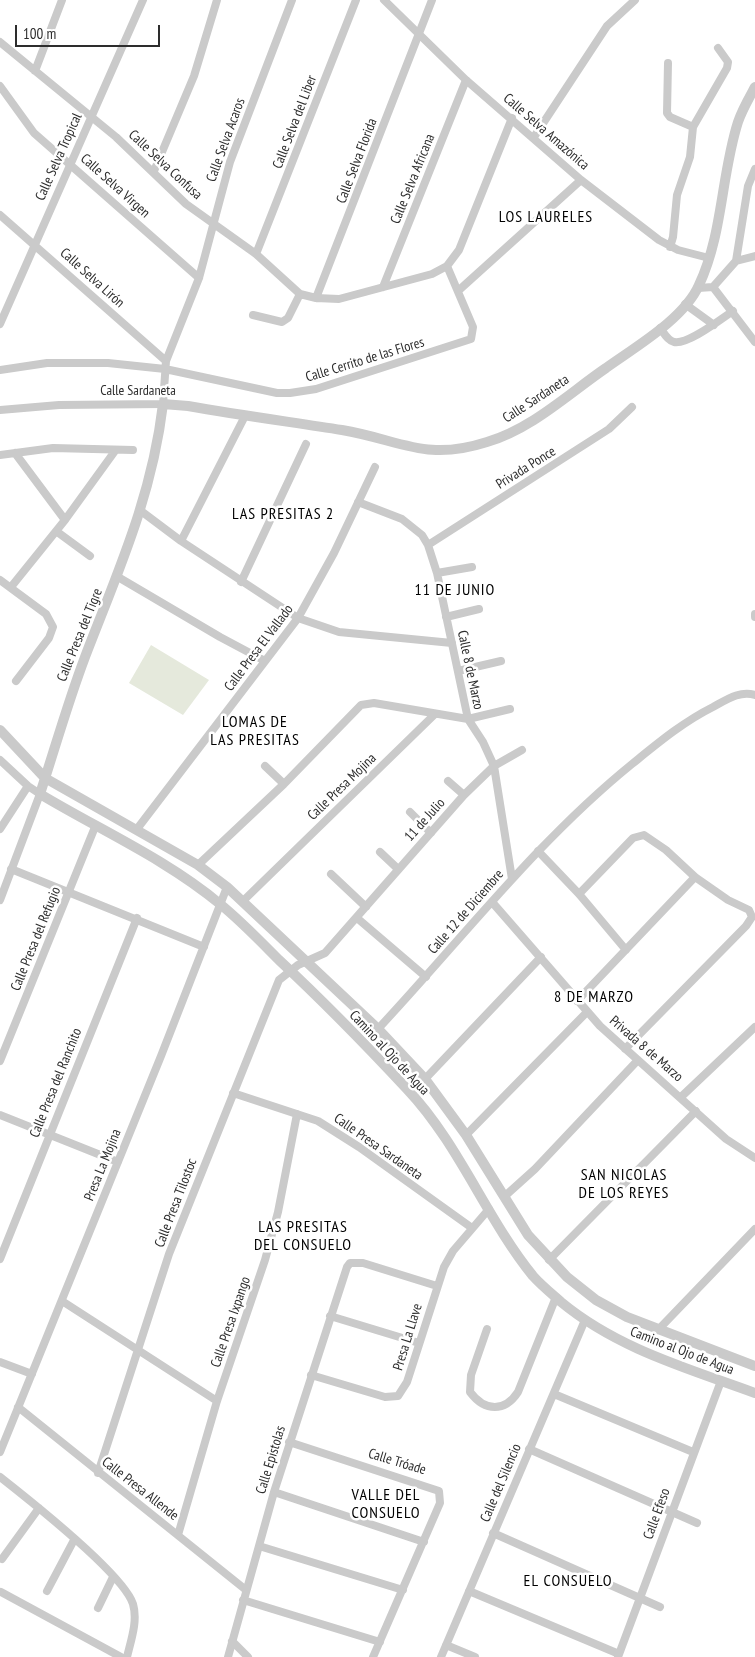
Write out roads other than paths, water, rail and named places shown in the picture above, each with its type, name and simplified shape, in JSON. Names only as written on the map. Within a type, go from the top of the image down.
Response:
[{"type":"street","points":[[35,71],[62,0]]},
{"type":"street","name":"Calle Selva Tropical","points":[[0,324],[69,163],[143,0]]},
{"type":"street","points":[[154,171],[194,76],[217,0]]},
{"type":"street","name":"Calle Selva Acaros","points":[[165,369],[199,278],[214,223],[220,192],[230,162],[292,0]]},
{"type":"street","name":"Calle Selva del Liber","points":[[256,254],[356,0]]},
{"type":"street","name":"Calle Selva Amazónica","points":[[384,0],[466,80],[534,137],[581,180],[674,248],[708,258]]},
{"type":"street","name":"Calle Selva Florida","points":[[316,298],[432,0]]},
{"type":"street","points":[[534,137],[607,26],[635,0]]},
{"type":"street","name":"Calle Selva Confusa","points":[[0,42],[91,115],[154,171],[186,204],[256,254],[300,294],[316,298],[339,298],[432,274],[447,266]]},
{"type":"street","points":[[674,248],[673,237],[677,195],[690,157],[692,127],[727,68],[728,62],[718,48]]},
{"type":"street","points":[[668,63],[667,112],[670,118],[692,127]]},
{"type":"street","name":"Calle Selva Africana","points":[[384,287],[466,80]]},
{"type":"street","name":"Calle Selva Virgen","points":[[0,86],[34,133],[199,278]]},
{"type":"street","name":"Calle Sardaneta","points":[[0,410],[59,406],[163,404],[188,406],[343,430],[414,449],[446,451],[465,448],[509,434],[534,420],[660,328],[685,304],[698,288],[708,258],[738,121],[755,87]]},
{"type":"street","points":[[512,118],[459,250],[447,266],[458,291],[581,180]]},
{"type":"street","points":[[698,288],[713,287],[736,261],[748,186],[755,169]]},
{"type":"street","name":"Calle Selva Lirón","points":[[0,215],[34,243],[165,369]]},
{"type":"street","points":[[736,261],[755,256]]},
{"type":"street","points":[[713,287],[755,342]]},
{"type":"street","name":"Calle Cerrito de las Flores","points":[[0,370],[69,362],[165,369],[277,392],[304,392],[467,341],[473,336],[473,328],[458,291]]},
{"type":"street","points":[[253,315],[278,322],[288,318],[300,294]]},
{"type":"street","points":[[685,304],[714,325]]},
{"type":"street","points":[[660,328],[669,339],[675,342],[683,341],[714,325],[733,311]]},
{"type":"street","name":"Calle Presa del Tigre","points":[[0,900],[40,794],[75,683],[118,576],[141,511],[154,464],[163,404],[165,369]]},
{"type":"street","name":"Privada Ponce","points":[[428,545],[609,429],[632,407]]},
{"type":"street","points":[[181,541],[245,416]]},
{"type":"street","points":[[241,582],[306,444]]},
{"type":"street","points":[[0,455],[53,448],[133,450]]},
{"type":"street","points":[[11,587],[65,520],[115,451]]},
{"type":"street","points":[[15,453],[65,520]]},
{"type":"street","name":"Calle Presa El Vallado","points":[[137,829],[298,618],[315,591],[374,467]]},
{"type":"street","name":"Calle 8 de Marzo","points":[[358,502],[402,519],[422,535],[428,545],[437,574],[468,719],[483,742],[494,766],[512,879]]},
{"type":"street","points":[[141,511],[241,582],[298,618],[339,632],[452,643]]},
{"type":"street","points":[[56,531],[90,556]]},
{"type":"street","points":[[437,574],[472,567]]},
{"type":"street","points":[[118,576],[220,637],[265,661]]},
{"type":"street","points":[[1,582],[11,587],[49,617],[53,627],[52,633],[16,681]]},
{"type":"street","points":[[446,617],[479,608]]},
{"type":"street","points":[[458,671],[500,661]]},
{"type":"street","name":"Calle 12 de Diciembre","points":[[378,1028],[538,851],[622,772],[693,717],[734,696],[750,693],[755,695]]},
{"type":"street","points":[[198,865],[284,784],[355,711],[367,703],[468,719],[510,709]]},
{"type":"street","name":"Calle Presa Mojina","points":[[243,901],[434,715]]},
{"type":"street","name":"Camino al Ojo de Agua","points":[[0,730],[45,778],[198,865],[227,887],[378,1028],[425,1079],[466,1135],[528,1234],[549,1260],[567,1278],[596,1300],[627,1317],[755,1366]]},
{"type":"street","name":"11 de Julio","points":[[307,961],[324,954],[464,796],[494,766],[522,750]]},
{"type":"street","name":"Camino al Ojo de Agua","points":[[0,760],[28,786],[40,794],[167,867],[220,904],[290,970],[410,1092],[453,1151],[512,1247],[534,1278],[556,1297],[585,1320],[618,1340],[645,1353],[755,1393]]},
{"type":"street","points":[[265,766],[284,784]]},
{"type":"street","points":[[448,780],[464,796]]},
{"type":"street","points":[[0,829],[28,786]]},
{"type":"street","points":[[410,812],[431,833]]},
{"type":"street","name":"Calle Presa del Refugio","points":[[0,1061],[95,827]]},
{"type":"street","points":[[580,894],[633,838],[640,835],[648,837],[695,878],[728,900],[748,910],[753,917],[625,1049]]},
{"type":"street","points":[[538,851],[580,894],[626,950]]},
{"type":"street","points":[[380,852],[398,869]]},
{"type":"street","points":[[11,869],[137,918],[204,947]]},
{"type":"street","points":[[331,874],[366,906]]},
{"type":"street","points":[[577,1001],[695,878]]},
{"type":"street","name":"Presa La Mojina","points":[[0,1452],[227,887]]},
{"type":"street","name":"Privada 8 de Marzo","points":[[492,902],[577,1001],[625,1049],[726,1138],[755,1158]]},
{"type":"street","name":"Calle Presa del Ranchito","points":[[0,1259],[48,1134],[137,918]]},
{"type":"street","points":[[357,918],[426,977]]},
{"type":"street","points":[[425,1079],[541,957]]},
{"type":"street","name":"Calle Presa Tilostoc","points":[[98,1473],[137,1349],[170,1254],[278,980],[290,970],[307,961]]},
{"type":"street","points":[[466,1135],[587,1012]]},
{"type":"street","points":[[681,1097],[755,1027]]},
{"type":"street","points":[[505,1196],[535,1170],[638,1060]]},
{"type":"street","name":"Calle Presa Sardaneta","points":[[233,1093],[318,1121],[472,1228]]},
{"type":"street","points":[[549,1260],[696,1112]]},
{"type":"street","name":"Calle Presa Ixpango","points":[[178,1535],[217,1401],[252,1301],[278,1212],[297,1114]]},
{"type":"street","points":[[0,1115],[118,1162]]},
{"type":"street","name":"Presa La Llave","points":[[311,1375],[385,1397],[398,1396],[407,1382],[444,1267],[453,1251],[489,1208]]},
{"type":"street","points":[[658,1330],[755,1229]]},
{"type":"street","name":"Calle Epistolas","points":[[228,1657],[289,1442],[330,1316],[345,1272],[350,1263],[363,1263],[437,1286]]},
{"type":"street","points":[[486,1329],[471,1374],[470,1392],[473,1397],[490,1407],[501,1407],[509,1404],[518,1392],[556,1297]]},
{"type":"street","points":[[62,1301],[217,1401]]},
{"type":"street","points":[[330,1316],[419,1342]]},
{"type":"street","name":"Calle del Silencio","points":[[441,1657],[585,1320]]},
{"type":"street","points":[[0,1362],[32,1374]]},
{"type":"street","name":"Calle Efeso","points":[[618,1655],[721,1381]]},
{"type":"street","points":[[554,1394],[694,1452]]},
{"type":"street","name":"Calle Presa Allende","points":[[18,1408],[246,1590]]},
{"type":"street","name":"Calle Tróade","points":[[289,1442],[439,1490],[440,1503],[373,1657]]},
{"type":"street","points":[[529,1449],[696,1523]]},
{"type":"street","points":[[0,1477],[39,1508],[74,1540],[113,1577],[130,1598],[135,1614],[127,1657]]},
{"type":"street","points":[[274,1492],[424,1542]]},
{"type":"street","points":[[2,1559],[39,1508]]},
{"type":"street","points":[[493,1533],[660,1607]]},
{"type":"street","points":[[47,1591],[74,1540]]},
{"type":"street","points":[[259,1546],[403,1590]]},
{"type":"street","points":[[98,1608],[113,1577]]},
{"type":"street","points":[[469,1590],[618,1655]]},
{"type":"street","points":[[1,1592],[121,1657]]},
{"type":"street","points":[[243,1600],[380,1642]]},
{"type":"street","points":[[232,1641],[248,1657]]},
{"type":"street","points":[[446,1645],[475,1657]]},
{"type":"district","name":"LOS LAURELES","points":[[546,217]]},
{"type":"district","name":"LAS PRESITAS 2","points":[[283,514]]},
{"type":"district","name":"11 DE JUNIO","points":[[455,590]]},
{"type":"district","name":"LOMAS DE LAS PRESITAS","points":[[255,731]]},
{"type":"district","name":"8 DE MARZO","points":[[594,997]]},
{"type":"district","name":"SAN NICOLAS DE LOS REYES","points":[[624,1184]]},
{"type":"district","name":"LAS PRESITAS DEL CONSUELO","points":[[303,1236]]},
{"type":"district","name":"VALLE DEL CONSUELO","points":[[386,1504]]},
{"type":"district","name":"EL CONSUELO","points":[[568,1581]]}]
